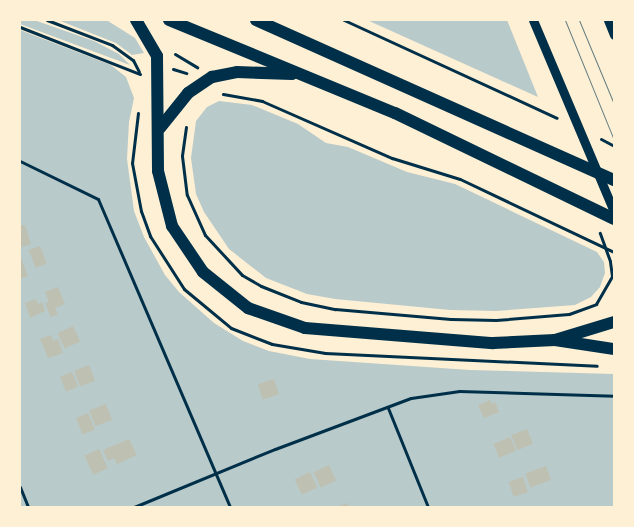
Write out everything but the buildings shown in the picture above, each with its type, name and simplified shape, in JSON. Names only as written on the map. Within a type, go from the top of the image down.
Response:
[{"type":"main road","points":[[136,20],[156,52],[160,128],[158,171],[172,226],[203,272],[248,308],[305,328],[493,343],[555,340],[614,349]]},
{"type":"main road","points":[[170,20],[395,113],[614,219]]},
{"type":"main road","points":[[256,20],[537,143],[614,180]]},
{"type":"main road","points":[[160,128],[188,92],[212,77],[237,72],[300,74]]},
{"type":"main road","points":[[555,340],[614,322]]},
{"type":"street","points":[[533,20],[614,212]]},
{"type":"street","points":[[608,20],[614,35]]},
{"type":"path","points":[[20,27],[140,74],[133,60],[112,45],[47,20]]},
{"type":"path","points":[[344,20],[521,101]]},
{"type":"path","points":[[168,55],[194,62],[199,69]]},
{"type":"path","points":[[170,69],[181,70],[189,75]]},
{"type":"path","points":[[219,94],[262,101],[392,158],[460,179],[614,252]]},
{"type":"path","points":[[140,104],[132,163],[141,211],[150,236],[184,289],[231,328],[272,344],[325,353],[508,364],[601,366]]},
{"type":"path","points":[[189,118],[182,139],[184,175],[187,195],[205,235],[242,275],[281,295],[335,309],[451,319],[504,319],[556,316],[586,309],[600,298],[614,275]]},
{"type":"path","points":[[20,161],[98,199],[230,507]]},
{"type":"path","points":[[134,507],[216,473],[411,398],[459,391],[614,396]]},
{"type":"path","points":[[388,408],[428,507]]},
{"type":"path","points":[[20,487],[28,507]]},
{"type":"shaded area","points":[[20,20],[34,20],[94,41],[119,54],[130,65],[20,24]]},
{"type":"shaded area","points":[[58,20],[108,21],[135,38],[144,53],[132,55],[116,43]]},
{"type":"shaded area","points":[[367,20],[507,20],[538,97]]},
{"type":"shaded area","points":[[20,30],[111,65],[126,77],[134,98],[129,122],[127,159],[134,211],[144,237],[165,275],[179,292],[214,323],[243,341],[269,351],[310,359],[470,370],[614,374],[614,507],[20,507]]},
{"type":"shaded area","points":[[219,101],[252,105],[298,124],[326,143],[348,147],[407,172],[455,184],[597,252],[604,262],[605,273],[600,287],[591,297],[575,305],[496,311],[450,310],[335,299],[307,294],[266,278],[229,249],[204,212],[196,194],[191,158],[196,121],[207,107]]},
{"type":"tram line","points":[[565,20],[614,140]]},
{"type":"tram line","points":[[579,20],[614,104]]}]
